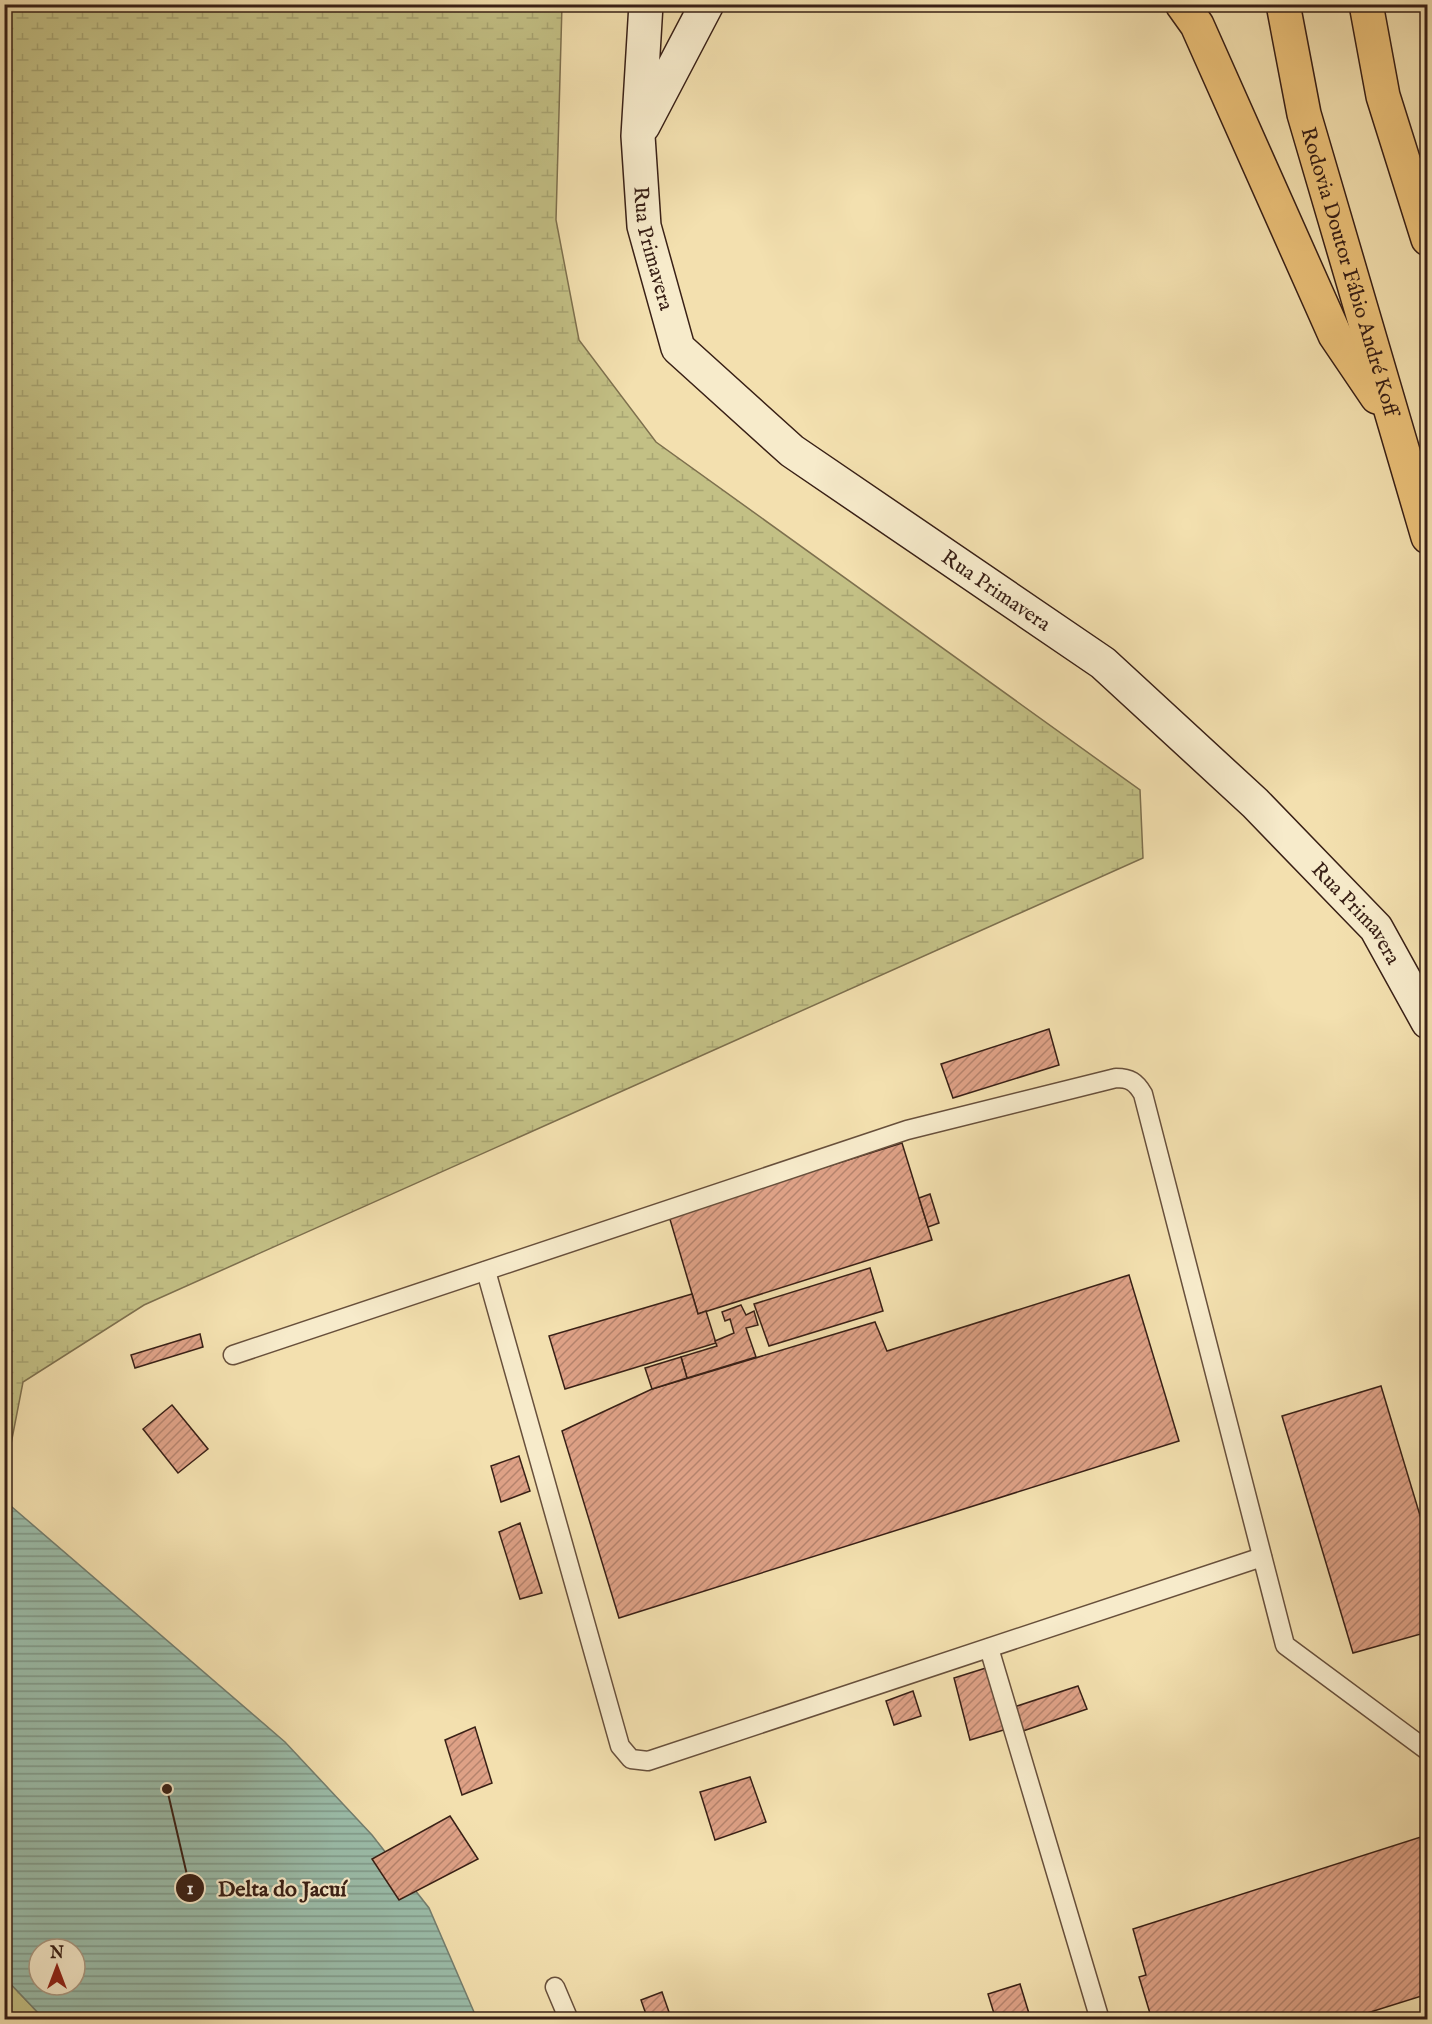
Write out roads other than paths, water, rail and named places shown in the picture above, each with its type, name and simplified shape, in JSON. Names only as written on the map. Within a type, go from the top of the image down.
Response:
[{"type":"highway","points":[[1182,4],[1197,25],[1335,335],[1395,424]]},
{"type":"highway","name":"Rodovia Doutor Fábio André Koff","points":[[1283,4],[1304,114],[1428,537]]},
{"type":"highway","points":[[1366,4],[1383,96],[1428,239]]},
{"type":"main road","name":"Rua Primavera","points":[[646,4],[638,136],[644,226],[678,348],[792,451],[1103,663],[1255,802],[1376,928],[1428,1022]]},
{"type":"main road","points":[[638,136],[707,4]]},
{"type":"lane","points":[[233,1355],[907,1131],[1116,1078],[1127,1078],[1137,1084],[1143,1094],[1285,1645],[1428,1751]]},
{"type":"lane","points":[[486,1271],[620,1746],[631,1759],[648,1761],[1262,1557]]},
{"type":"lane","points":[[989,1648],[1100,2019]]},
{"type":"lane","points":[[555,1987],[569,2019]]},
{"type":"place","name":"Delta do Jacuí","points":[[167,1789]]}]
